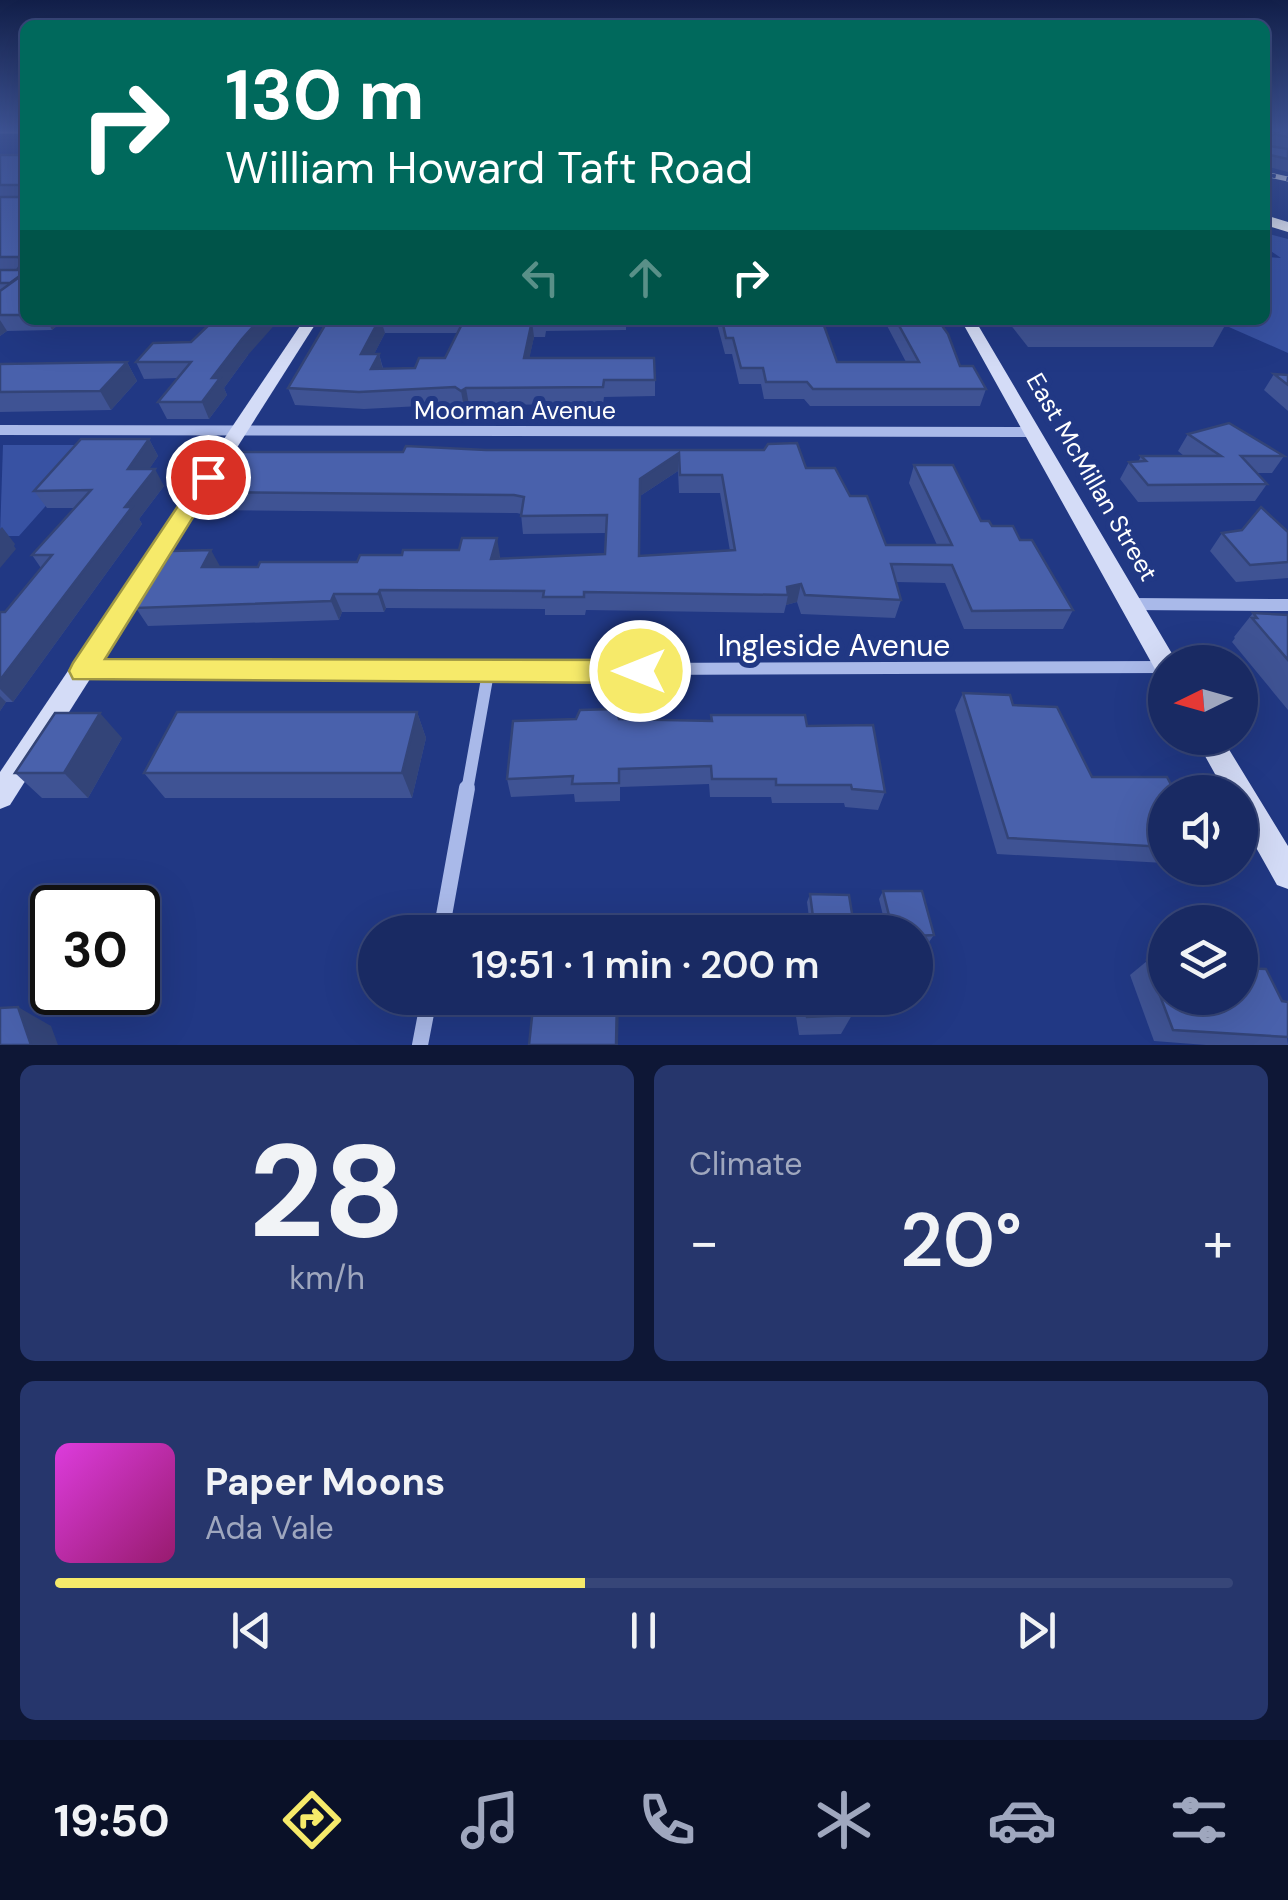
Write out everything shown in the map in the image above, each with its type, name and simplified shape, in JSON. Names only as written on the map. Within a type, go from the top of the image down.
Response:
[{"type":"street","points":[[0,796],[309,325]]},
{"type":"street","name":"East McMillan Street","points":[[971,325],[1154,645]]},
{"type":"street","name":"Moorman Avenue","points":[[0,430],[1030,432]]},
{"type":"street","points":[[1130,604],[1288,605]]},
{"type":"street","name":"Ingleside Avenue","points":[[83,671],[488,672],[1148,665]]},
{"type":"street","points":[[444,915],[488,672]]},
{"type":"street","points":[[1218,755],[1288,874]]},
{"type":"street","points":[[420,1045],[426,1015]]},
{"type":"shaded area","points":[[1270,234],[1288,239],[1288,353],[1224,325],[1270,325],[1270,257],[1281,258],[1270,250]]},
{"type":"shaded area","points":[[3,445],[100,445],[19,536],[0,536]]},
{"type":"building","points":[[0,179],[20,179],[20,186],[0,185]]},
{"type":"building","points":[[0,197],[19,197],[20,259],[0,257]]},
{"type":"building","points":[[20,266],[20,276],[10,283],[0,283],[0,270],[17,270]]},
{"type":"building","points":[[20,277],[20,315],[0,315],[0,291]]},
{"type":"building","points":[[209,325],[255,325],[212,378],[220,378],[202,402],[158,402],[191,362],[136,362],[153,343],[191,342]]},
{"type":"building","points":[[325,325],[376,325],[361,354],[379,354],[371,369],[415,368],[419,358],[445,358],[462,325],[531,325],[524,358],[654,358],[655,380],[604,380],[603,387],[461,391],[455,387],[359,392],[288,388]]},
{"type":"building","points":[[723,325],[824,325],[837,362],[919,362],[899,325],[942,325],[960,366],[973,366],[986,389],[813,389],[807,382],[766,382],[763,368],[741,368],[733,338],[726,338]]},
{"type":"building","points":[[127,362],[100,391],[0,392],[0,364]]},
{"type":"building","points":[[1274,374],[1288,375],[1288,385]]},
{"type":"building","points":[[1229,423],[1284,456],[1241,456],[1267,484],[1148,485],[1129,462],[1146,461],[1141,456],[1221,456],[1188,434]]},
{"type":"building","points":[[81,439],[149,439],[128,469],[155,469],[125,507],[132,507],[0,680],[0,612],[5,612],[52,555],[32,555],[91,490],[34,491]]},
{"type":"building","points":[[797,443],[806,468],[835,468],[850,496],[867,496],[886,545],[952,545],[914,465],[953,465],[981,521],[989,521],[992,526],[1013,526],[1020,540],[1032,540],[1073,610],[972,611],[952,565],[891,564],[901,600],[805,595],[801,584],[787,587],[788,595],[584,592],[584,597],[543,597],[544,591],[380,590],[378,594],[334,594],[331,601],[136,608],[172,551],[211,550],[202,567],[258,567],[260,562],[357,562],[360,555],[459,550],[462,538],[497,538],[491,559],[605,554],[607,515],[521,516],[524,497],[514,495],[205,492],[232,452],[403,452],[406,446],[486,450],[764,450],[768,444]],"holes":[[[679,453],[680,475],[722,475],[735,550],[639,556],[640,479]]]},
{"type":"building","points":[[1261,507],[1288,532],[1288,562],[1250,565],[1222,533],[1242,530]]},
{"type":"building","points":[[1253,613],[1288,615],[1288,660],[1252,618],[1257,618]]},
{"type":"building","points":[[963,693],[1010,695],[1013,705],[1057,707],[1092,777],[1148,777],[1148,846],[1008,838]]},
{"type":"building","points":[[616,709],[619,719],[712,721],[711,715],[805,715],[807,726],[873,725],[885,792],[852,789],[851,785],[776,785],[776,779],[712,779],[711,766],[619,769],[619,783],[572,784],[573,776],[507,779],[513,721],[576,719],[580,710]]},
{"type":"building","points":[[177,712],[417,712],[402,773],[144,773]]},
{"type":"building","points":[[55,713],[100,713],[64,773],[15,773]]},
{"type":"building","points":[[883,891],[922,891],[929,915],[889,915]]},
{"type":"building","points":[[810,894],[849,895],[852,915],[813,915]]},
{"type":"building","points":[[1258,969],[1266,969],[1282,1001],[1288,1002],[1288,1037],[1173,1030],[1167,1015],[1258,1015]]},
{"type":"building","points":[[18,1007],[31,1045],[0,1045],[0,1008]]},
{"type":"building","points":[[532,1015],[617,1015],[616,1045],[529,1045]]},
{"type":"route","points":[[208,477],[83,671],[640,671]]}]
